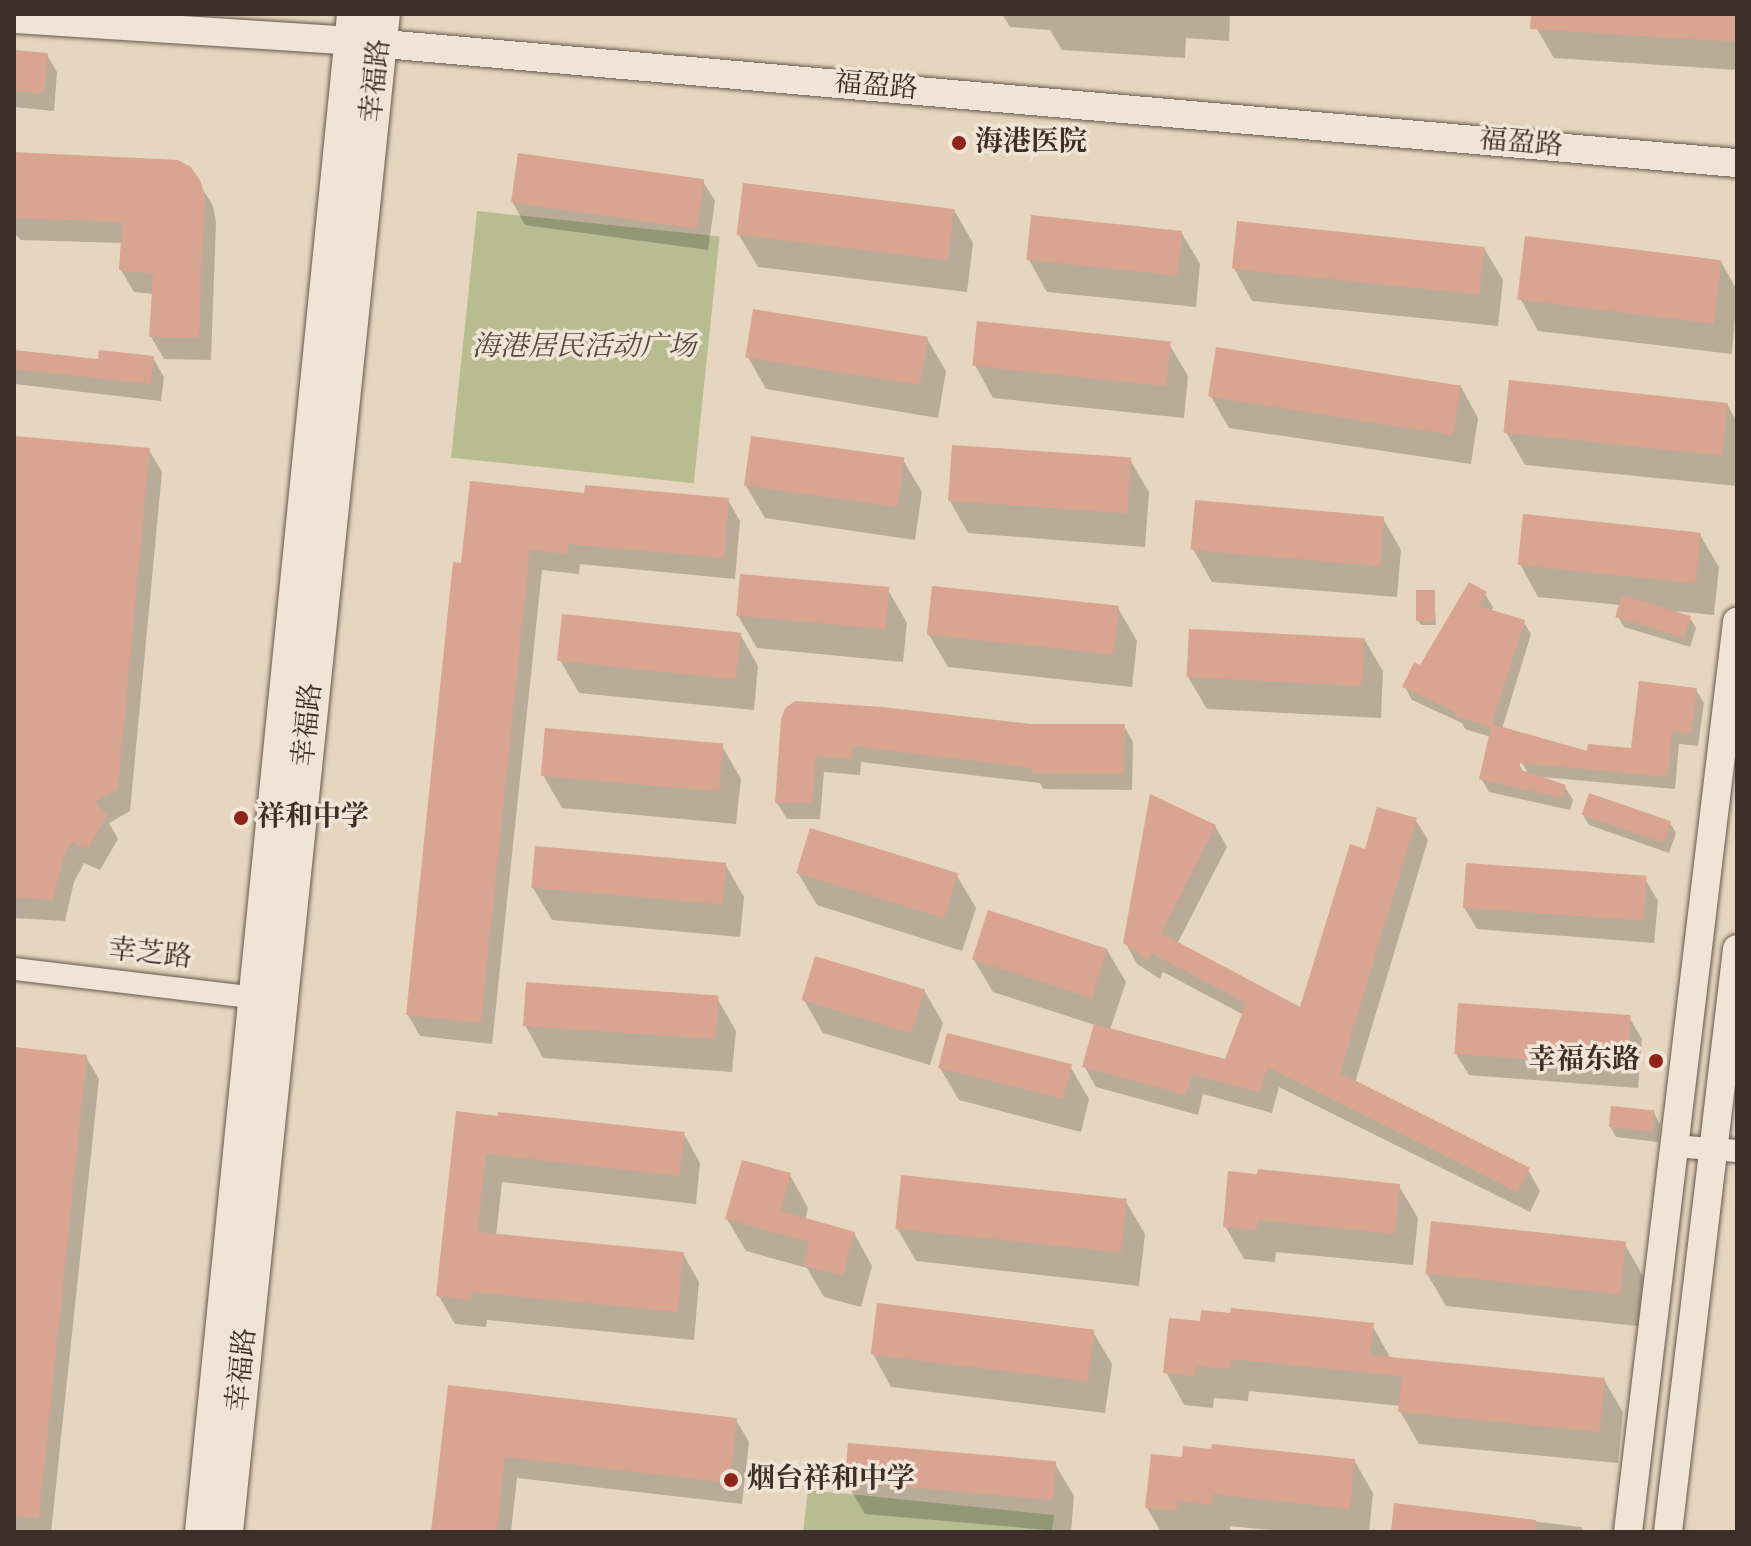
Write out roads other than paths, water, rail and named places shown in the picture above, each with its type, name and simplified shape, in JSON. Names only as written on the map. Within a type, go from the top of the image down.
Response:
[{"type":"main road","name":"幸福路","points":[[201,1532],[266,998],[367,28]]},
{"type":"main road","name":"幸福路","points":[[227,1532],[266,998]]},
{"type":"street","name":"福盈路","points":[[14,19],[367,28],[1737,163]]},
{"type":"street","points":[[1628,1532],[1737,622]]},
{"type":"street","points":[[1668,1532],[1725,1151],[1737,949]]},
{"type":"street","name":"幸芝路","points":[[14,969],[266,998]]},
{"type":"street","points":[[1674,1146],[1725,1151]]},
{"type":"place","name":"海港医院","points":[[959,143]]},
{"type":"place","name":"祥和中学","points":[[241,818]]},
{"type":"place","name":"幸福东路","points":[[1656,1061]]},
{"type":"place","name":"烟台祥和中学","points":[[731,1480]]},
{"type":"park label","name":"海港居民活动广场","points":[[584,348]]}]
